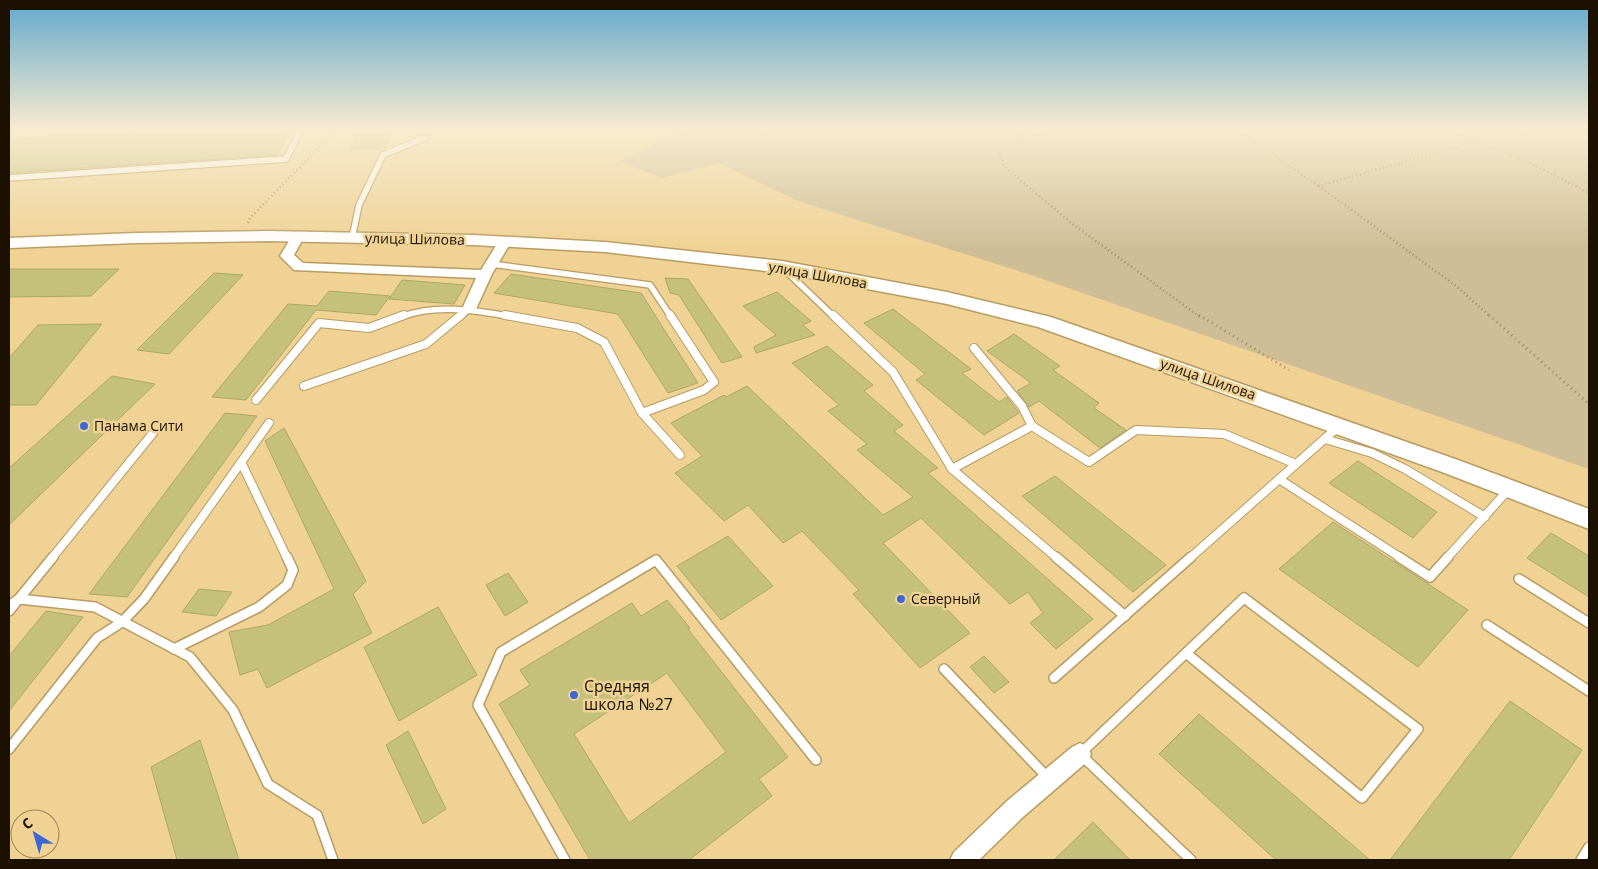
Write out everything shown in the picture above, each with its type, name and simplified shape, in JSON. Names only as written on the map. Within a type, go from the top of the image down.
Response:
[{"type":"main road","name":"улица Шилова","points":[[9,243],[136,238],[267,236],[505,242],[605,247],[782,268],[947,298],[1044,322],[1332,432],[1509,488],[1589,519]]},
{"type":"street","points":[[298,236],[287,256],[299,268],[488,269]]},
{"type":"street","points":[[469,309],[488,269],[505,242]]},
{"type":"street","points":[[962,860],[1014,809],[1080,754]]},
{"type":"lane","points":[[9,178],[132,170]]},
{"type":"lane","points":[[352,238],[359,206],[376,170]]},
{"type":"lane","points":[[782,268],[893,372],[952,469],[1125,616]]},
{"type":"lane","points":[[488,269],[650,285],[714,382],[704,390],[642,413]]},
{"type":"lane","points":[[304,386],[426,344],[469,309]]},
{"type":"lane","points":[[256,400],[319,323],[369,328],[412,313],[469,309],[577,328],[604,342],[642,413],[680,455]]},
{"type":"lane","points":[[974,348],[1022,406],[1032,426],[1089,462],[1136,430],[1224,434],[1296,464]]},
{"type":"lane","points":[[9,750],[97,638],[122,622],[144,599],[269,423]]},
{"type":"lane","points":[[952,469],[1032,426]]},
{"type":"lane","points":[[1054,678],[1332,432],[1405,470],[1485,517]]},
{"type":"lane","points":[[9,611],[154,433]]},
{"type":"lane","points":[[174,649],[259,607],[287,585],[293,570],[241,462]]},
{"type":"lane","points":[[1279,480],[1430,577],[1509,488]]},
{"type":"lane","points":[[564,860],[478,705],[501,652],[656,560],[816,760]]},
{"type":"lane","points":[[1519,579],[1589,623]]},
{"type":"lane","points":[[1185,652],[1362,798],[1418,729],[1244,598],[1185,652],[1080,754],[1191,860]]},
{"type":"lane","points":[[9,606],[19,600],[95,607],[190,657],[233,710],[268,784],[317,815],[334,860]]},
{"type":"lane","points":[[1487,625],[1589,691]]},
{"type":"lane","points":[[944,669],[1050,779]]},
{"type":"lane","points":[[1581,860],[1589,847]]},
{"type":"path","points":[[267,236],[272,229],[251,228],[248,222],[297,170]]},
{"type":"path","points":[[1008,170],[1070,222],[1205,320],[1289,370]]},
{"type":"path","points":[[1294,170],[1456,286],[1589,404]]},
{"type":"path","points":[[1319,186],[1377,170]]},
{"type":"path","points":[[1543,170],[1589,193]]},
{"type":"shaded area","points":[[641,170],[694,170],[662,178]]},
{"type":"shaded area","points":[[733,170],[1589,170],[1589,469],[1028,274],[798,201]]},
{"type":"building","points":[[9,170],[60,170],[9,173]]},
{"type":"building","points":[[9,269],[119,269],[91,296],[9,297]]},
{"type":"building","points":[[214,273],[243,275],[169,354],[137,350]]},
{"type":"building","points":[[511,274],[641,293],[698,383],[668,393],[618,314],[494,293]]},
{"type":"building","points":[[665,278],[688,279],[742,357],[722,363],[679,295],[670,293]]},
{"type":"building","points":[[402,280],[465,285],[454,304],[389,299]]},
{"type":"building","points":[[329,291],[390,296],[376,315],[316,310],[246,400],[212,397],[288,304],[317,306]]},
{"type":"building","points":[[777,292],[811,321],[803,325],[815,335],[756,353],[754,347],[776,335],[743,306]]},
{"type":"building","points":[[893,309],[971,369],[962,373],[999,402],[1007,397],[1019,413],[984,435],[916,380],[925,374],[864,323]]},
{"type":"building","points":[[102,324],[36,405],[9,405],[9,358],[38,325]]},
{"type":"building","points":[[1014,334],[1060,366],[1053,370],[1099,403],[1094,408],[1126,430],[1100,448],[1039,401],[1029,407],[1017,391],[1031,383],[987,351]]},
{"type":"building","points":[[827,346],[873,385],[864,391],[903,425],[894,431],[938,468],[928,473],[1093,619],[1056,649],[1030,623],[1043,613],[1028,592],[1010,604],[921,518],[883,543],[970,633],[920,668],[853,594],[859,590],[802,531],[783,543],[748,505],[724,521],[675,473],[702,456],[671,423],[724,395],[726,397],[747,386],[883,515],[913,497],[857,450],[867,444],[828,411],[839,405],[792,363]]},
{"type":"building","name":"Панама Сити","points":[[112,376],[155,384],[9,525],[9,468]]},
{"type":"building","points":[[225,413],[257,416],[127,597],[89,594]]},
{"type":"building","points":[[284,428],[366,581],[353,594],[372,633],[267,688],[258,669],[240,675],[229,632],[268,625],[334,589],[265,441]]},
{"type":"building","points":[[1358,461],[1437,512],[1413,538],[1329,483]]},
{"type":"building","points":[[1055,476],[1166,565],[1133,592],[1022,496]]},
{"type":"building","points":[[1333,522],[1468,610],[1418,667],[1279,569]]},
{"type":"building","points":[[1551,533],[1589,556],[1589,597],[1527,558]]},
{"type":"building","points":[[728,536],[773,586],[721,620],[677,566]]},
{"type":"building","points":[[508,573],[528,602],[505,616],[486,585]]},
{"type":"building","points":[[199,589],[232,592],[216,616],[182,612]]},
{"type":"building","name":"Средняя школа №27","points":[[667,600],[788,757],[759,779],[772,796],[689,860],[590,860],[499,704],[530,685],[520,670],[632,603],[641,616]],"holes":[[[667,673],[726,752],[629,823],[574,734]]]},
{"type":"building","points":[[438,607],[477,675],[399,721],[364,647]]},
{"type":"building","points":[[46,611],[83,617],[9,711],[9,656]]},
{"type":"building","points":[[984,656],[1009,682],[994,693],[970,667]]},
{"type":"building","points":[[1510,701],[1582,750],[1509,860],[1390,860]]},
{"type":"building","points":[[1199,714],[1370,860],[1276,860],[1159,754]]},
{"type":"building","points":[[408,731],[446,809],[423,824],[386,745]]},
{"type":"building","points":[[200,740],[239,860],[177,860],[151,767]]},
{"type":"building","points":[[1093,822],[1130,860],[1054,860]]},
{"type":"place","name":"Панама Сити","points":[[84,426]]},
{"type":"place","name":"Северный","points":[[901,599]]},
{"type":"place","name":"Средняя школа №27","points":[[574,695]]}]
